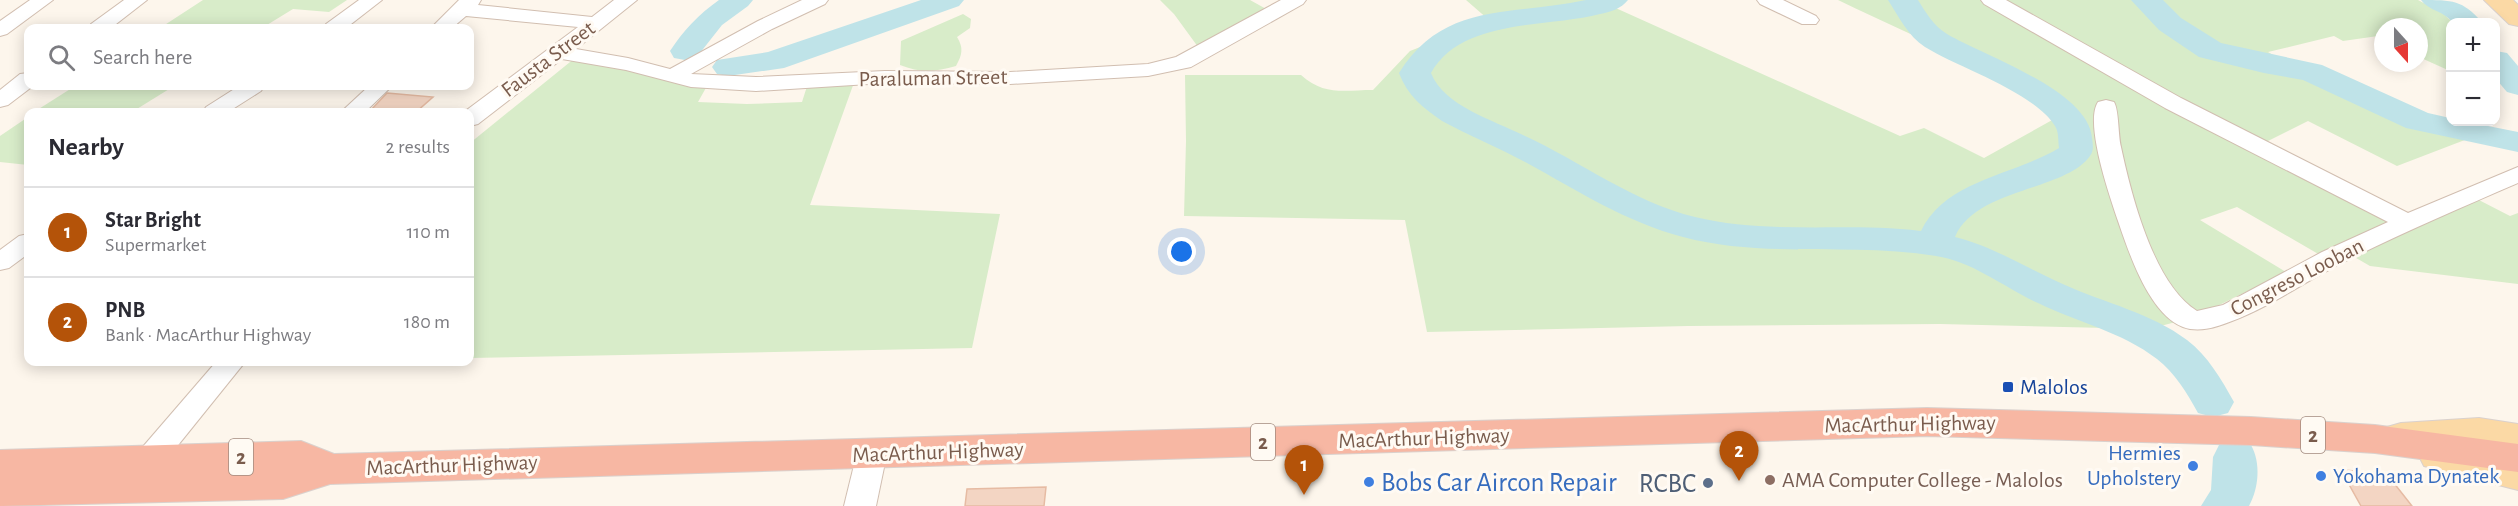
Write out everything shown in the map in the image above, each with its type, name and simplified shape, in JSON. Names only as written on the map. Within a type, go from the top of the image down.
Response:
[{"type":"highway","name":"MacArthur Highway","points":[[0,465],[283,484],[329,469],[1928,422],[2251,431],[2375,440],[2518,458]]},
{"type":"highway","name":"MacArthur Highway","points":[[0,493],[138,475]]},
{"type":"main road","points":[[2497,0],[2518,18]]},
{"type":"main road","name":"MacArthur Highway","points":[[2375,440],[2479,432],[2518,438]]},
{"type":"main road","name":"MacArthur Highway","points":[[2375,440],[2518,475]]},
{"type":"street","points":[[0,30],[43,0]]},
{"type":"street","points":[[104,24],[138,0]]},
{"type":"street","points":[[339,24],[372,0]]},
{"type":"street","name":"Fausta Street","points":[[474,116],[627,0]]},
{"type":"street","points":[[673,76],[765,25],[818,0]]},
{"type":"street","name":"Paraluman Street","points":[[557,52],[628,64],[691,81],[756,84],[885,77],[1010,78],[1148,69],[1184,62],[1296,0]]},
{"type":"street","points":[[1767,0],[1809,20]]},
{"type":"street","points":[[1991,0],[2145,88],[2409,223]]},
{"type":"street","points":[[445,24],[466,5],[596,23]]},
{"type":"street","points":[[3,95],[24,82]]},
{"type":"street","points":[[220,108],[246,90]]},
{"type":"street","points":[[356,108],[377,90]]},
{"type":"street","name":"Congreso Looban","points":[[2106,107],[2106,129],[2130,223],[2162,295],[2172,309],[2191,320],[2216,317],[2247,304],[2324,260],[2518,174]]},
{"type":"street","points":[[0,262],[24,245]]},
{"type":"street","points":[[138,475],[228,366]]},
{"type":"street","points":[[860,506],[872,453]]},
{"type":"green space","points":[[203,0],[347,0],[329,12],[293,9],[269,24],[166,24]]},
{"type":"green space","points":[[1160,0],[1250,0],[1268,10],[1201,51],[1174,14]]},
{"type":"green space","points":[[1466,0],[1617,0],[1609,5],[1900,136],[1924,128],[1984,158],[2054,119],[2038,102],[2010,83],[1838,0],[2418,0],[2448,18],[2446,18],[2446,69],[2428,61],[2428,18],[2374,18],[2374,37],[2343,41],[2334,36],[2268,52],[2315,80],[2338,76],[2384,99],[2446,120],[2446,126],[2463,126],[2483,133],[2397,166],[2308,121],[2256,147],[2390,223],[2320,255],[2237,207],[2200,220],[2286,272],[2195,317],[2149,329],[1940,324],[1688,326],[1427,332],[1405,220],[1184,216],[1185,75],[1301,75],[1326,89],[1373,90],[1410,51],[1489,20]]},
{"type":"green space","points":[[963,14],[971,19],[970,28],[957,37],[961,45],[961,52],[956,66],[928,71],[900,65],[901,41]]},
{"type":"green space","points":[[575,58],[707,86],[698,102],[747,104],[802,102],[809,80],[856,77],[810,205],[1000,214],[972,348],[474,358],[474,140]]},
{"type":"green space","points":[[69,90],[168,90],[138,108],[40,108]]},
{"type":"green space","points":[[24,120],[24,165],[0,162],[0,136]]},
{"type":"green space","points":[[2475,198],[2510,216],[2518,213],[2518,284],[2370,266],[2344,251]]},
{"type":"building","points":[[387,93],[433,97],[421,108],[373,108]]},
{"type":"building","points":[[2341,470],[2386,473],[2412,506],[2361,506]]},
{"type":"building","points":[[1046,487],[1044,506],[965,506],[967,489]]},
{"type":"waterway","points":[[685,51],[711,19],[738,0]]},
{"type":"waterway","points":[[728,67],[773,61],[949,0]]},
{"type":"waterway","points":[[1613,0],[1577,11],[1521,16],[1467,29],[1428,54],[1415,73],[1417,79],[1432,98],[1466,121],[1538,155],[1626,204],[1672,223],[1725,234],[1755,237],[1906,241],[1936,244],[1965,252],[2051,294],[2128,325],[2157,340],[2171,349],[2190,367],[2213,402]]},
{"type":"waterway","points":[[1903,0],[1921,28],[1935,40],[2010,77],[2048,101],[2072,125],[2075,134],[2076,152],[2052,167],[1998,187],[1962,206],[1944,221],[1934,243]]},
{"type":"waterway","points":[[2146,0],[2170,24],[2210,50],[2264,64],[2311,72],[2418,121],[2518,142]]},
{"type":"waterway","points":[[2436,0],[2459,11],[2464,18]]},
{"type":"waterway","points":[[2500,65],[2518,85]]},
{"type":"waterway","points":[[2224,506],[2233,494],[2235,457]]},
{"type":"place","name":"Malolos","points":[[2008,387]]},
{"type":"place","name":"Hermies Upholstery","points":[[2193,466]]},
{"type":"place","name":"Yokohama Dynatek","points":[[2321,476]]},
{"type":"place","name":"AMA Computer College - Malolos","points":[[1770,480]]},
{"type":"place","name":"PNB","points":[[1739,481]]},
{"type":"place","name":"Bobs Car Aircon Repair","points":[[1369,482]]},
{"type":"place","name":"RCBC","points":[[1708,483]]},
{"type":"place","name":"Star Bright","points":[[1304,495]]}]
